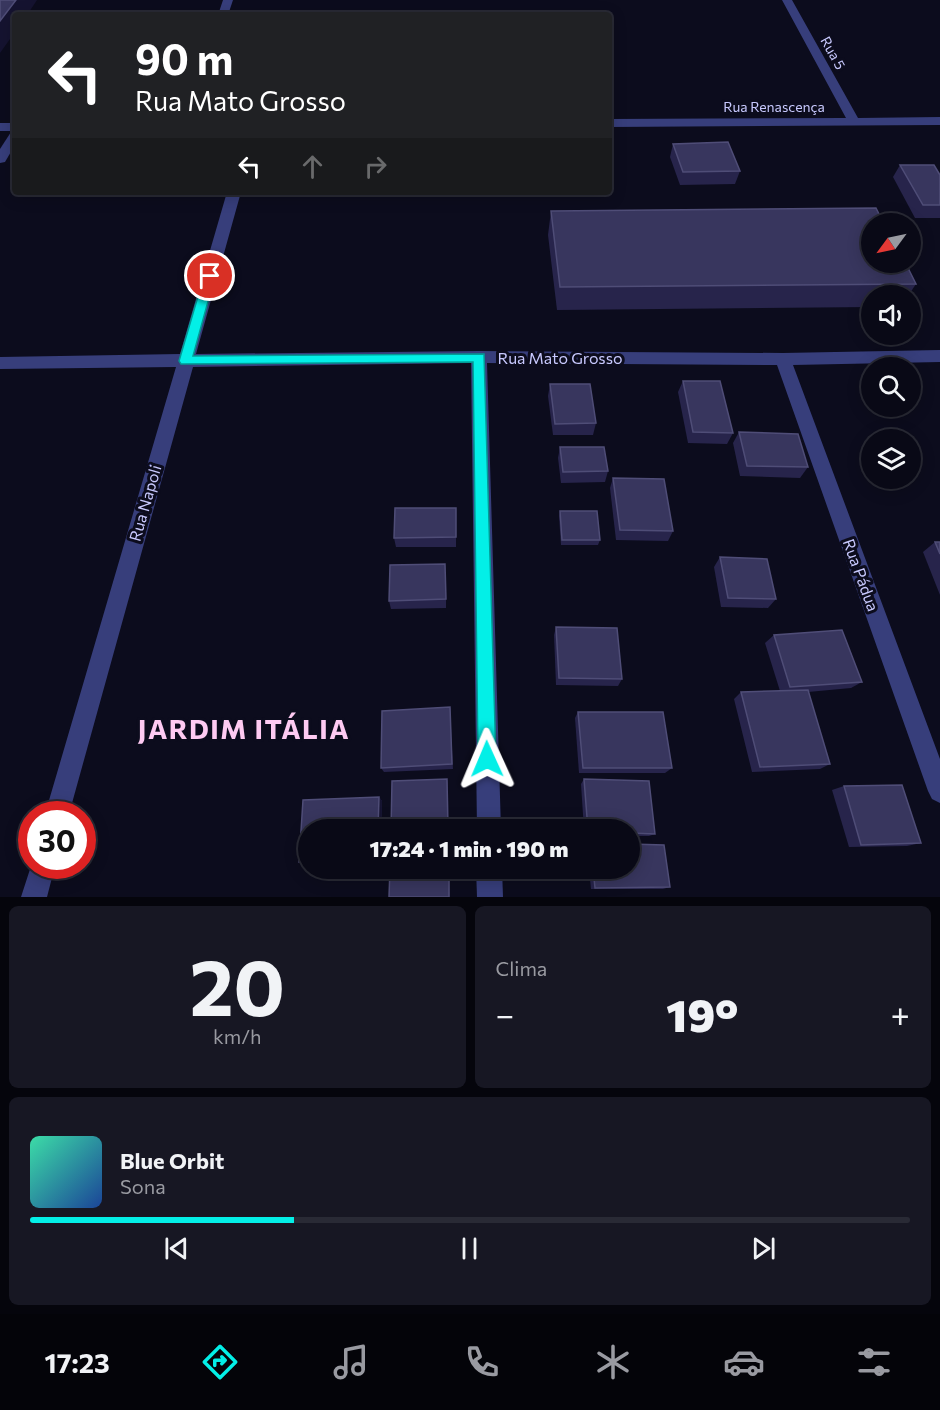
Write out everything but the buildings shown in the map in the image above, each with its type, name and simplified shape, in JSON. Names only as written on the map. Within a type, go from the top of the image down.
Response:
[{"type":"street","name":"Rua 5","points":[[787,0],[854,121]]},
{"type":"street","name":"Rua Renascença","points":[[612,123],[940,121]]},
{"type":"street","points":[[0,159],[12,140]]},
{"type":"street","name":"Rua Napoli","points":[[61,801],[233,195]]},
{"type":"street","name":"Rua Mato Grosso","points":[[0,363],[479,357],[783,359],[940,356]]},
{"type":"street","points":[[479,357],[489,819]]},
{"type":"street","name":"Rua Pádua","points":[[783,359],[940,791]]},
{"type":"street","points":[[34,897],[39,879]]},
{"type":"street","points":[[489,879],[490,897]]},
{"type":"district","name":"JARDIM ITÁLIA","points":[[244,730]]},
{"type":"route","points":[[210,276],[186,361],[479,357],[487,759]]}]
